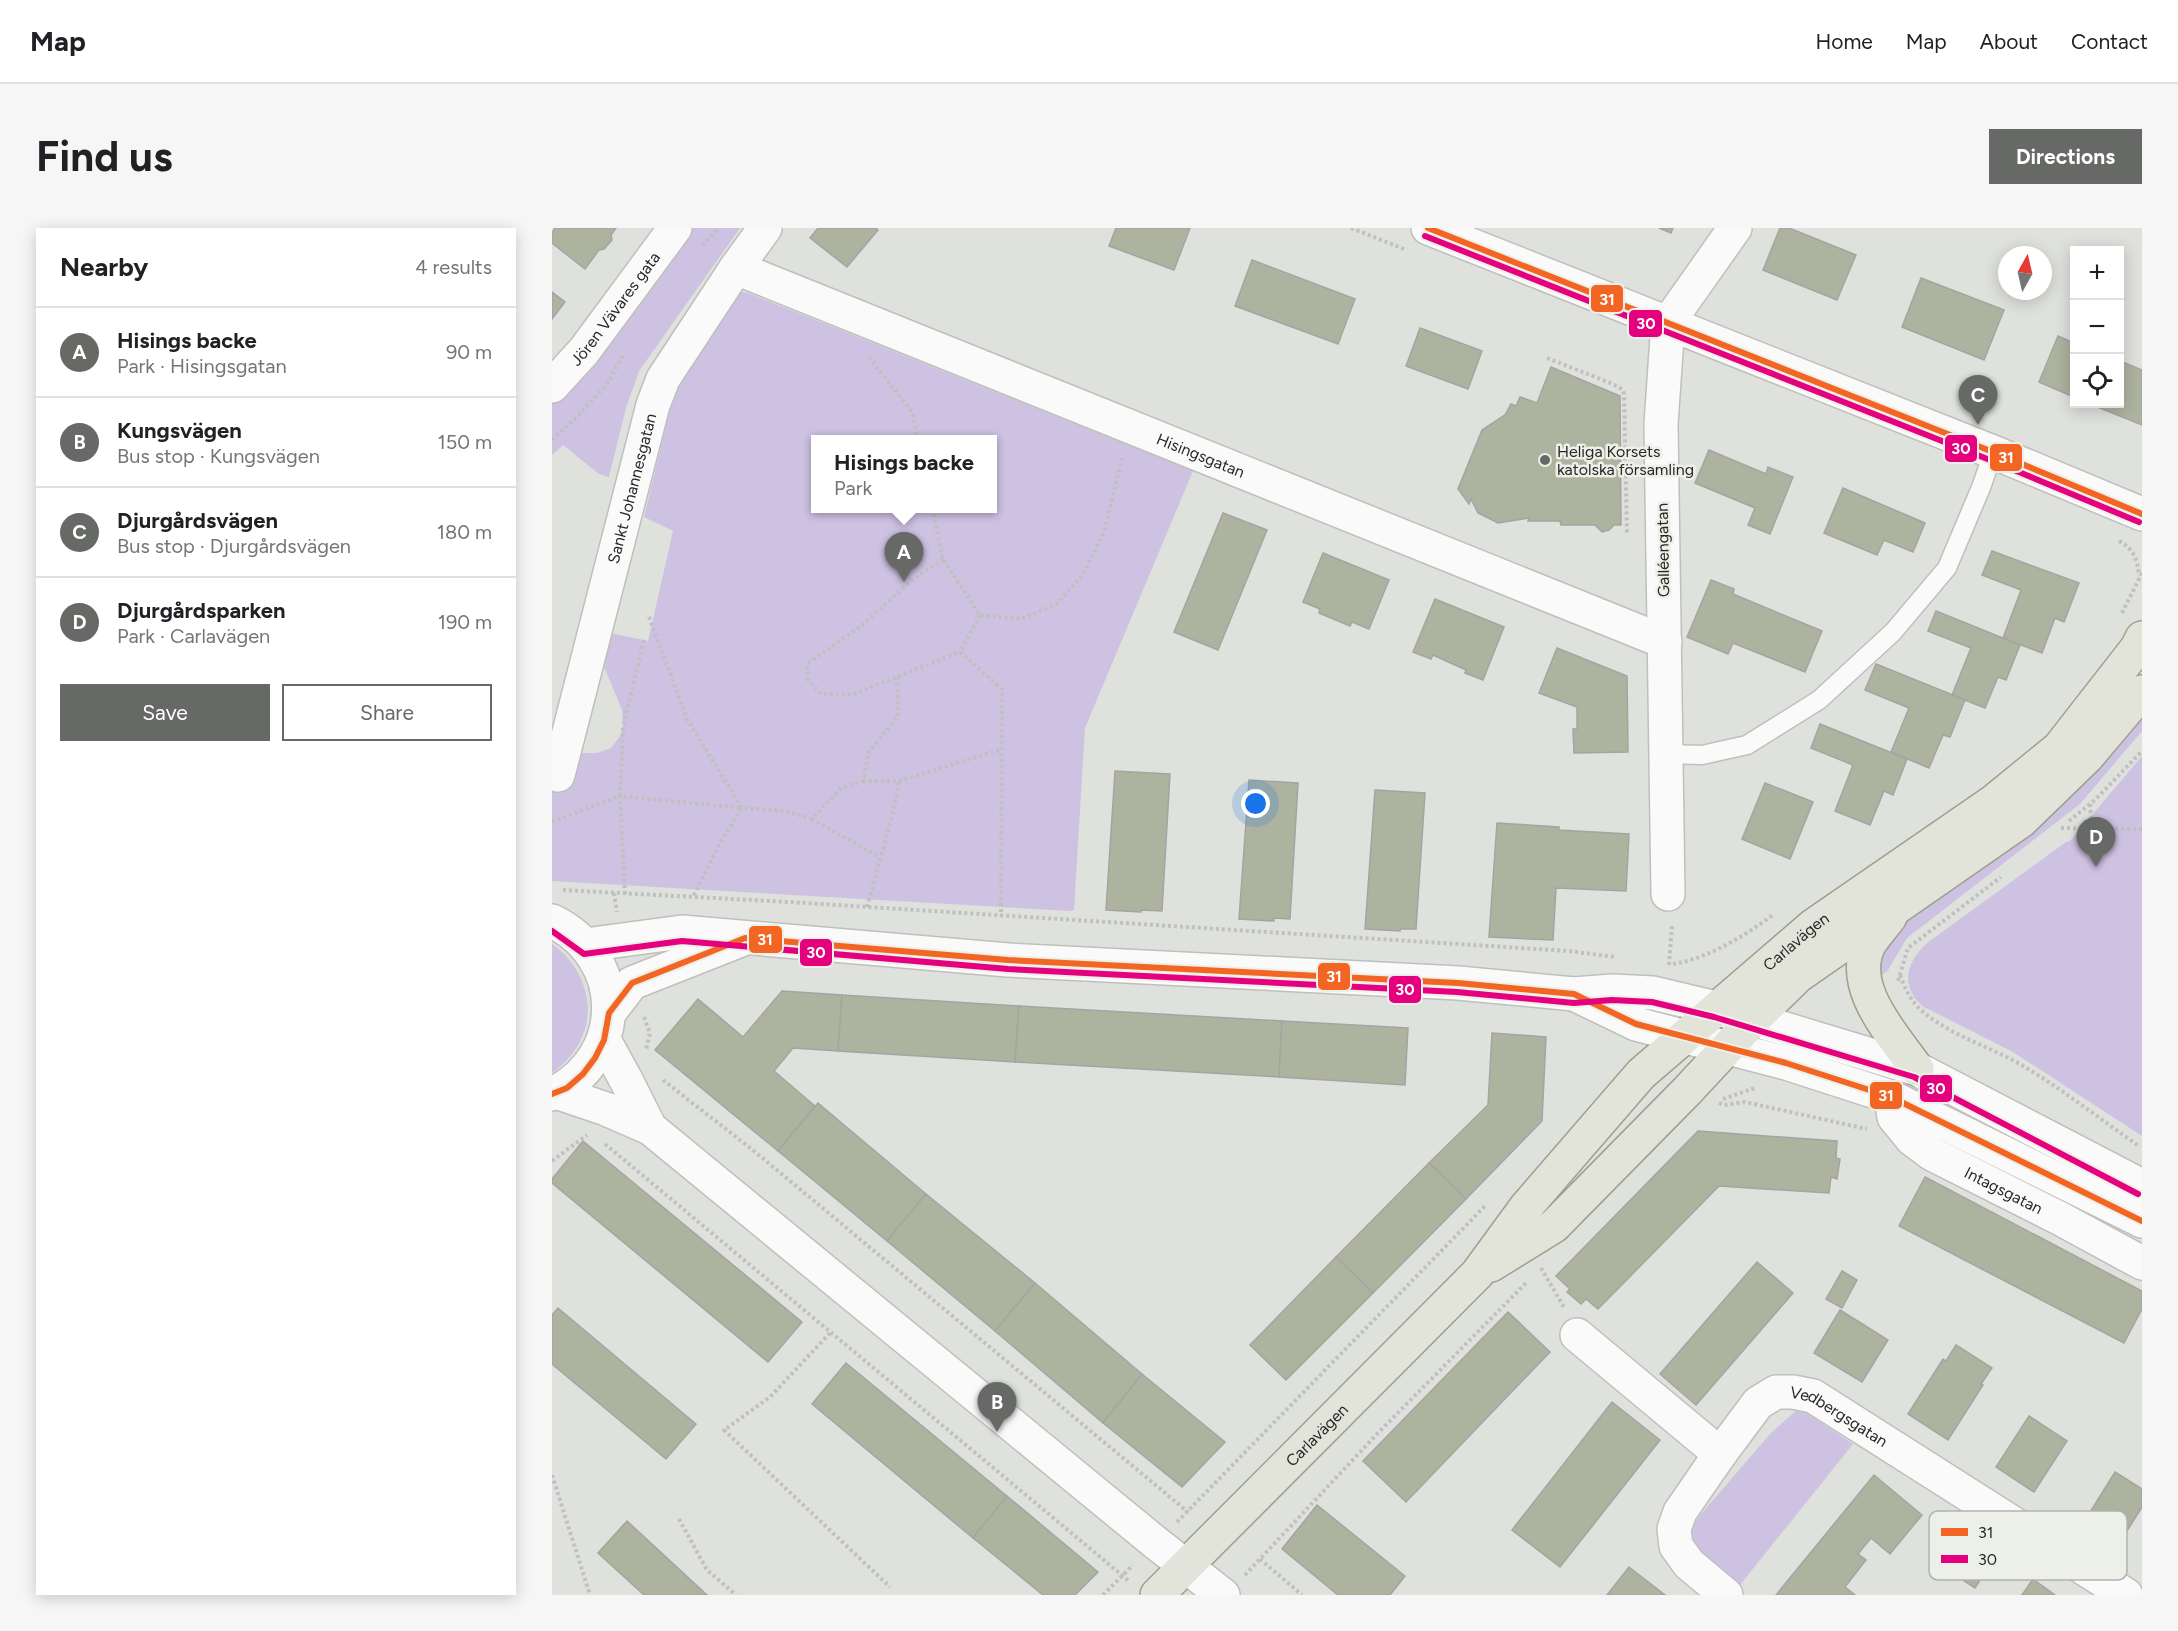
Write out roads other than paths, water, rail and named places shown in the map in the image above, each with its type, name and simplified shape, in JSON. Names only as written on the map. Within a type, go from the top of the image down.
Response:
[{"type":"main road","name":"Carlavägen","points":[[1156,1595],[1477,1274],[1526,1208],[1634,1083],[1685,1035],[1814,925],[1994,801],[2060,748],[2137,648],[2142,638]]},
{"type":"main road","name":"Carlavägen","points":[[1477,1274],[1554,1226],[1798,976],[2021,820],[2087,757],[2142,692]]},
{"type":"main road","points":[[1901,902],[1869,945],[1863,966],[1868,997],[1917,1069]]},
{"type":"street","name":"Jören Vävares gata","points":[[552,386],[584,351],[675,228]]},
{"type":"street","name":"Sankt Johannesgatan","points":[[558,775],[653,405],[663,379],[765,228]]},
{"type":"street","points":[[1428,228],[1993,452],[2142,514]]},
{"type":"street","points":[[1668,323],[1735,228]]},
{"type":"street","name":"Hisingsgatan","points":[[736,268],[1665,642]]},
{"type":"street","name":"Galléengatan","points":[[1668,323],[1661,424],[1668,894]]},
{"type":"street","points":[[552,921],[567,929],[585,945],[606,985],[606,1027],[626,1080],[651,1128]]},
{"type":"street","name":"Intagsgatan","points":[[585,945],[682,932],[1008,960],[1458,983],[1574,994],[1612,991],[1653,993],[1811,1035],[1917,1069],[2142,1186]]},
{"type":"street","name":"Intagsgatan","points":[[554,1093],[567,1088],[583,1074],[595,1058],[606,1027],[632,984],[745,938]]},
{"type":"street","name":"Intagsgatan","points":[[1574,994],[1636,1024],[1728,1046],[1891,1097],[2142,1221]]},
{"type":"street","points":[[554,1093],[606,1109],[651,1128],[1184,1567],[1232,1587]]},
{"type":"street","name":"Intagsgatan","points":[[1891,1097],[1894,1117],[1912,1139],[1932,1154],[2142,1263]]},
{"type":"street","points":[[1577,1335],[1720,1454]]},
{"type":"street","name":"Vedbergsgatan","points":[[1725,1595],[1689,1564],[1676,1546],[1674,1529],[1680,1512],[1720,1454],[1758,1403],[1776,1392],[1793,1392],[1813,1396],[1994,1511]]},
{"type":"street","name":"Vedbergsgatan","points":[[2102,1580],[2126,1595]]},
{"type":"lane","points":[[1666,754],[1702,755],[1747,745],[1819,700],[1893,632],[1947,568],[1982,485],[1993,452]]},
{"type":"place","name":"Djurgårdsvägen","points":[[1978,425]]},
{"type":"place","name":"Heliga Korsets katolska församling","points":[[1545,460]]},
{"type":"place","name":"Hisings backe","points":[[904,582]]},
{"type":"place","name":"Djurgårdsparken","points":[[2096,867]]},
{"type":"place","name":"Kungsvägen","points":[[997,1432]]}]
